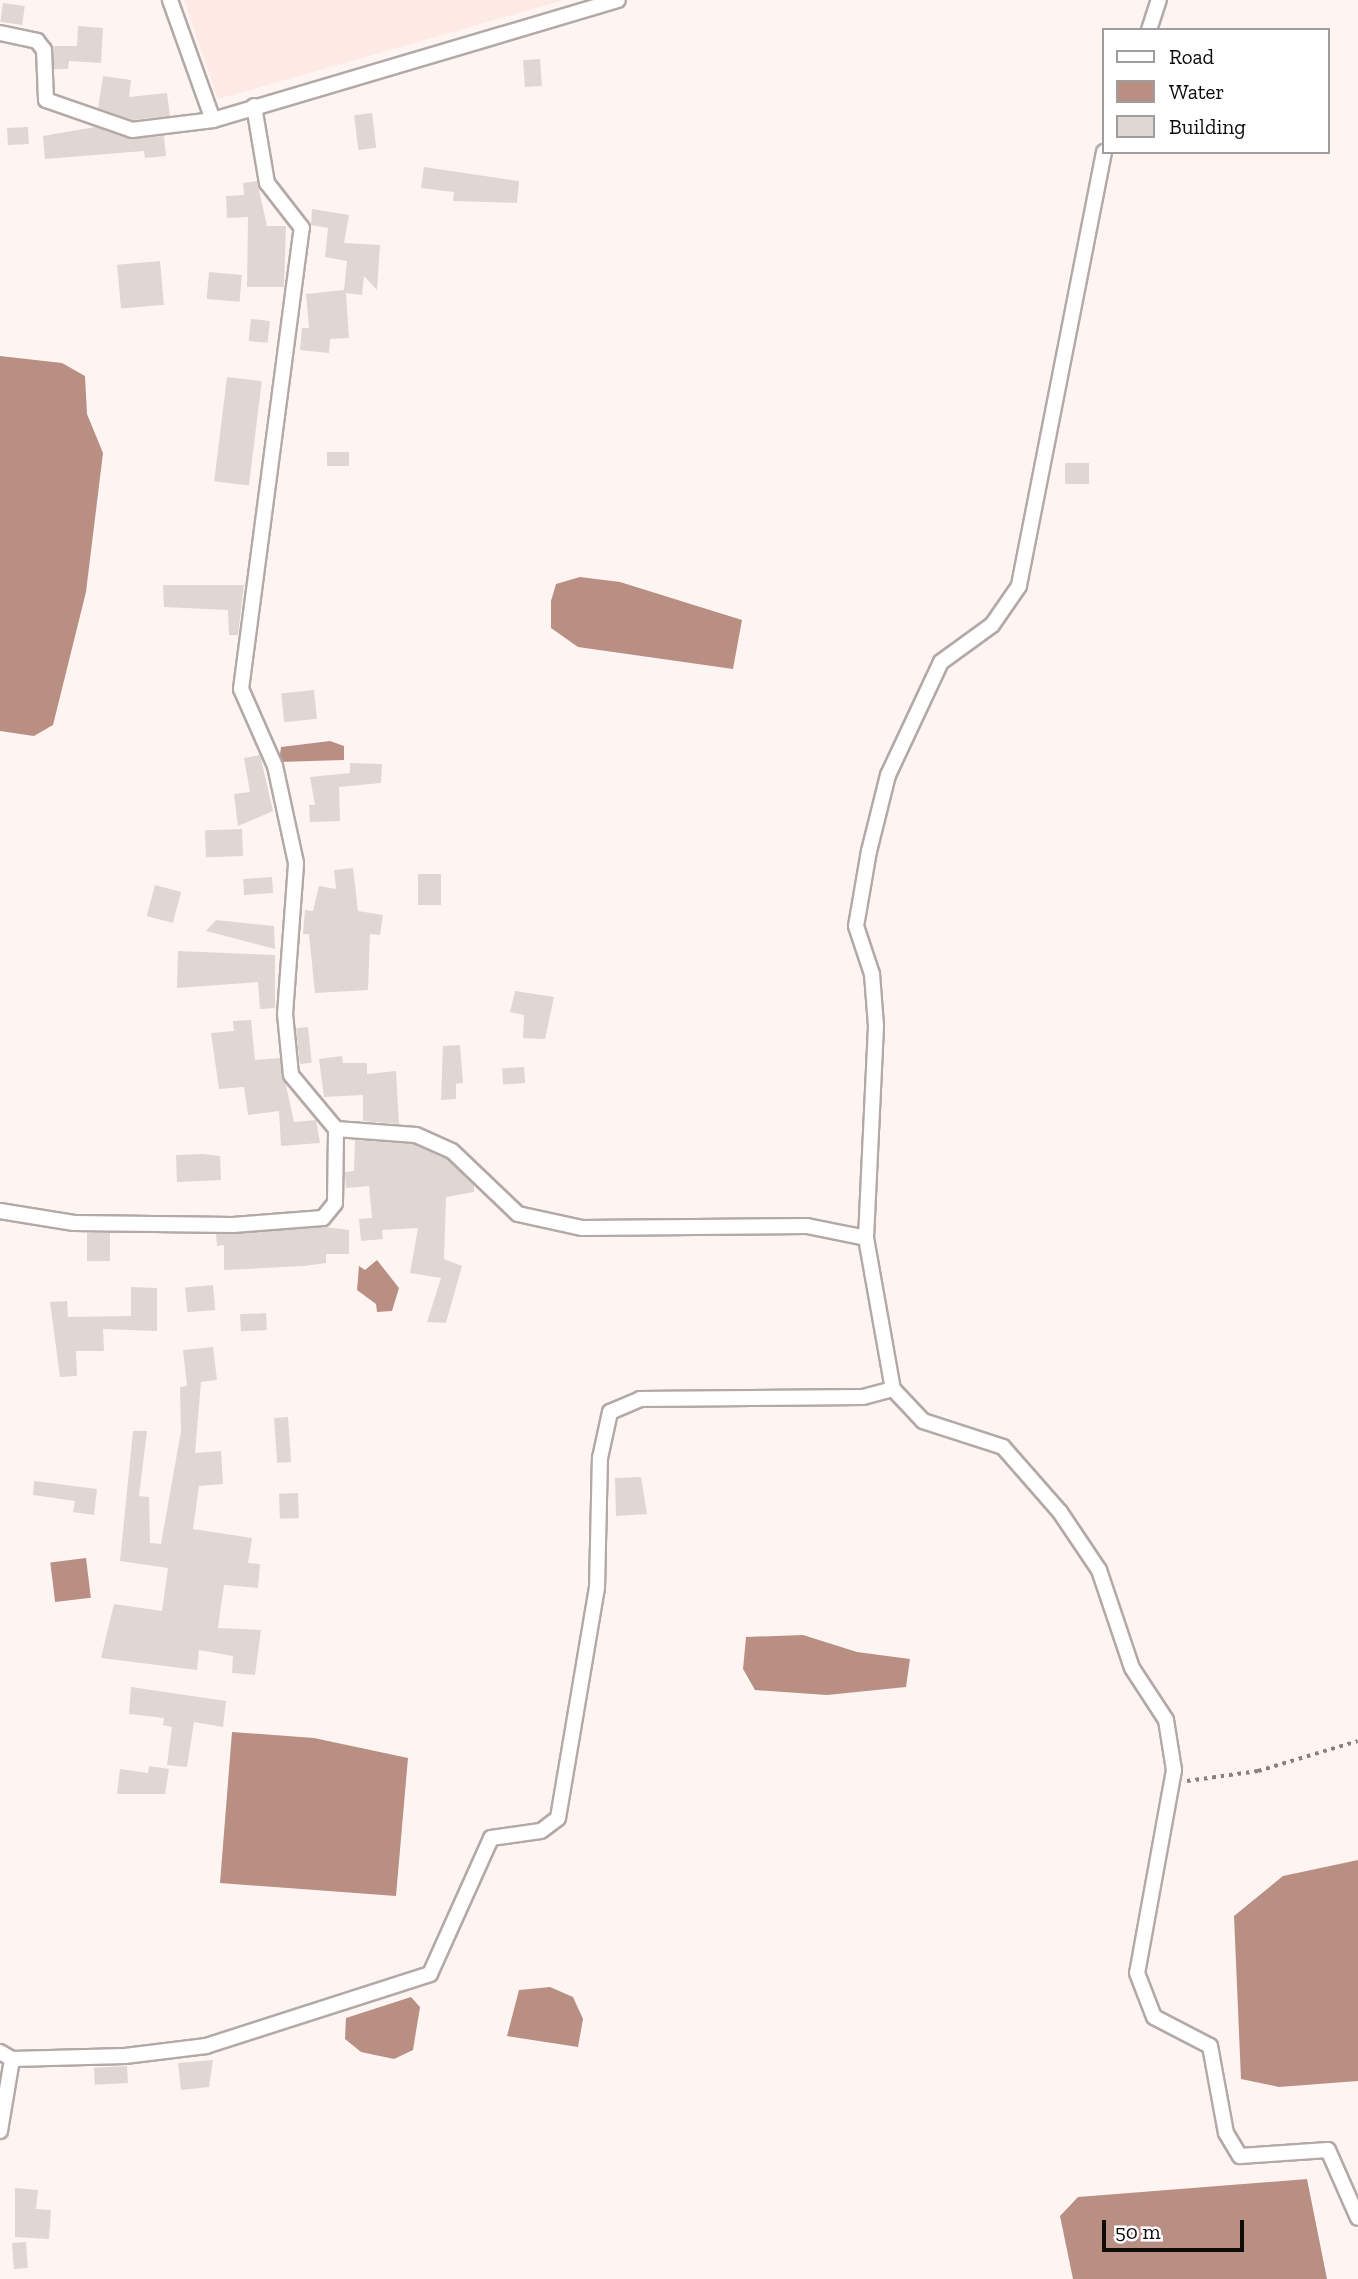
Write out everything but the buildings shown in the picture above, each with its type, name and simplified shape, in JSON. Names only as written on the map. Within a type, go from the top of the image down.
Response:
[{"type":"street","points":[[170,0],[213,120]]},
{"type":"street","points":[[0,33],[37,41],[44,50],[46,100],[132,130],[213,120],[618,0]]},
{"type":"street","points":[[1150,28],[1159,0]]},
{"type":"street","points":[[0,1211],[74,1223],[323,1219],[335,1203],[336,1129],[291,1074],[285,1014],[296,863],[275,766],[241,690],[302,228],[267,183],[254,106]]},
{"type":"street","points":[[1104,154],[1019,586],[992,625],[941,662],[888,775],[869,851],[856,926],[872,974],[876,1026],[866,1238],[893,1389],[923,1421],[1003,1447],[1060,1512],[1099,1570],[1132,1668],[1166,1720],[1172,1782],[1137,1973],[1154,2017],[1210,2046],[1226,2133],[1240,2156],[1328,2150],[1358,2218]]},
{"type":"street","points":[[336,1129],[416,1135],[452,1151],[518,1214],[582,1228],[807,1226],[866,1238]]},
{"type":"street","points":[[0,2132],[6,2056],[206,2046],[430,1974],[491,1838],[541,1831],[558,1818],[597,1588],[600,1458],[610,1412],[640,1399],[863,1397],[893,1389]]},
{"type":"path","points":[[1172,1782],[1258,1771],[1358,1741]]},
{"type":"shaded area","points":[[184,0],[564,0],[218,99]]},
{"type":"water","points":[[0,356],[62,363],[85,376],[87,414],[103,453],[86,592],[53,725],[34,736],[0,731]]},
{"type":"water","points":[[580,577],[620,582],[742,620],[733,669],[578,647],[551,628],[551,601],[556,584]]},
{"type":"water","points":[[330,741],[344,746],[344,760],[279,762],[281,747]]},
{"type":"water","points":[[377,1260],[399,1288],[392,1311],[377,1312],[376,1304],[357,1290],[359,1266],[365,1270]]},
{"type":"water","points":[[86,1558],[91,1598],[55,1602],[50,1562]]},
{"type":"water","points":[[803,1635],[857,1652],[910,1659],[906,1687],[827,1695],[755,1690],[743,1669],[746,1637]]},
{"type":"water","points":[[232,1732],[314,1738],[408,1758],[396,1896],[220,1883]]},
{"type":"water","points":[[1358,1860],[1358,2081],[1279,2087],[1241,2079],[1234,1916],[1283,1876]]},
{"type":"water","points":[[550,1987],[573,1997],[583,2019],[578,2047],[507,2036],[519,1990]]},
{"type":"water","points":[[411,1997],[420,2007],[413,2050],[394,2059],[361,2052],[345,2039],[346,2018]]},
{"type":"water","points":[[1307,2179],[1327,2279],[1073,2279],[1060,2216],[1078,2197]]}]
